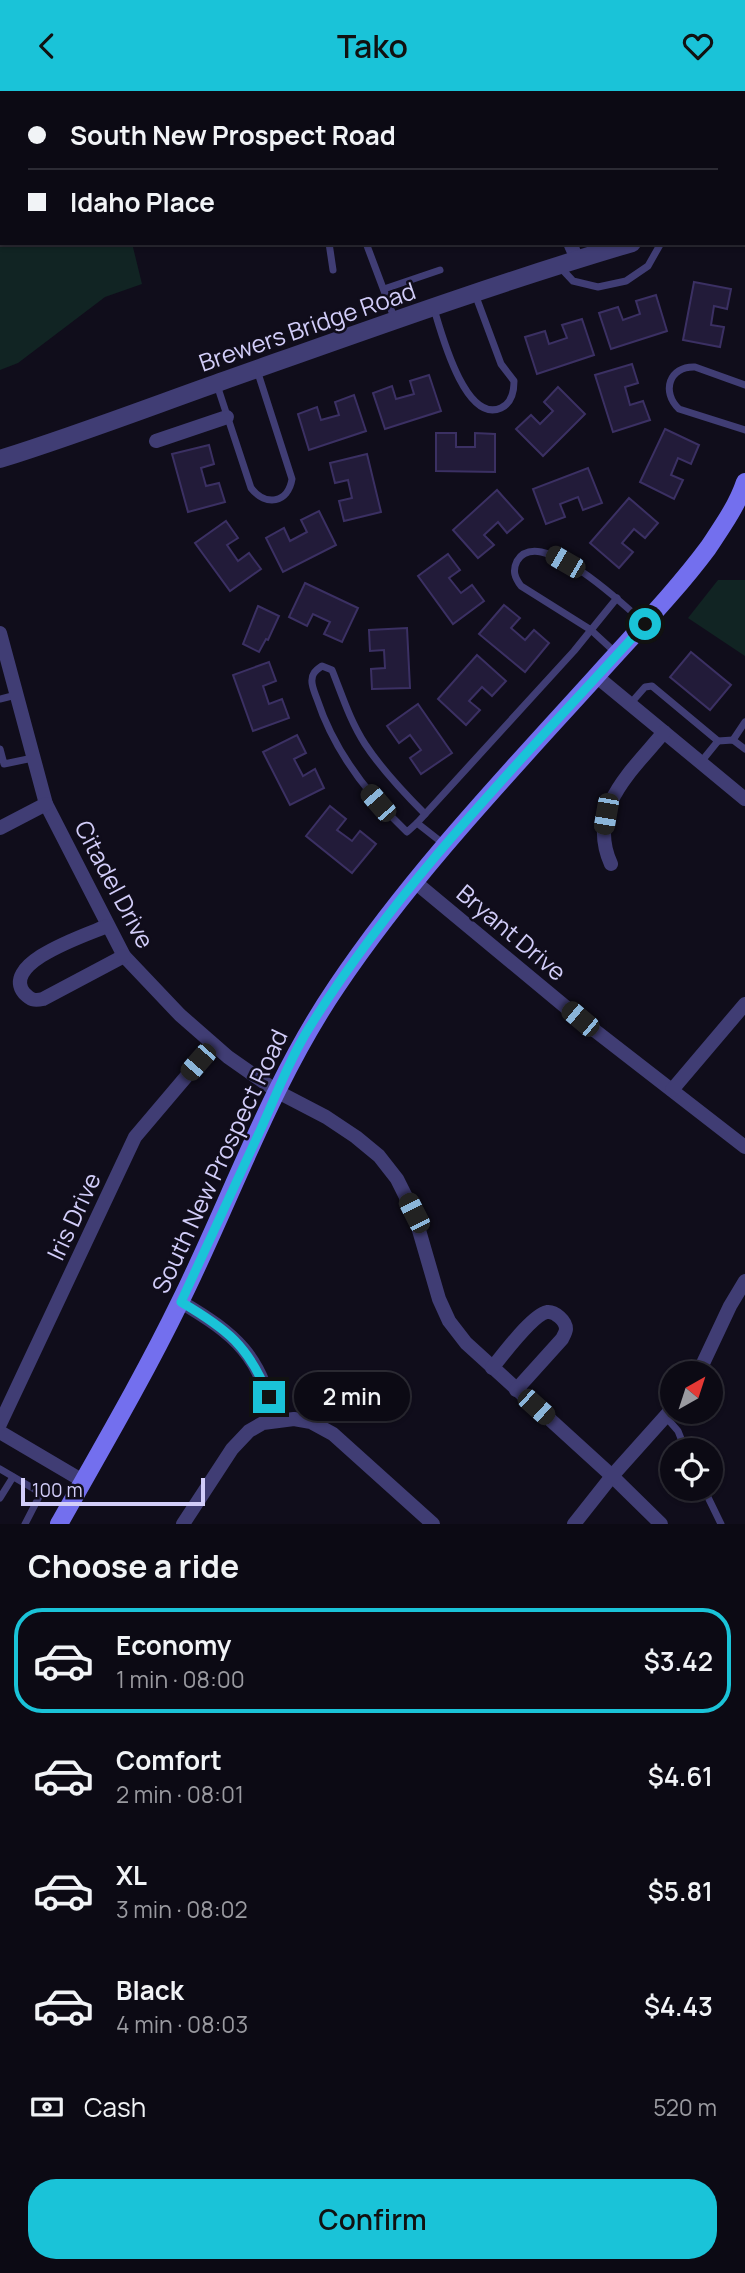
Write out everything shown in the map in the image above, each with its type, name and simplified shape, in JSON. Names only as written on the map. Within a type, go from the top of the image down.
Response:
[{"type":"main road","name":"South New Prospect Road","points":[[59,1524],[137,1387],[181,1302],[278,1092],[320,1012],[415,882],[492,791],[682,581],[717,535],[735,506],[745,482]]},
{"type":"street","name":"Brewers Bridge Road","points":[[0,459],[62,440],[216,383],[559,265],[574,251],[618,245]]},
{"type":"street","points":[[156,440],[227,417]]},
{"type":"street","name":"Citadel Drive","points":[[0,633],[47,804],[124,956],[180,1015],[213,1045],[278,1092],[326,1117],[356,1137],[379,1156],[397,1179],[414,1213],[439,1299],[449,1321],[466,1343],[492,1368],[612,1475],[661,1524]]},
{"type":"street","points":[[596,676],[745,799]]},
{"type":"street","points":[[611,864],[605,852],[602,834],[609,803],[622,782],[664,732]]},
{"type":"street","points":[[0,828],[47,804]]},
{"type":"street","name":"Bryant Drive","points":[[415,882],[580,1019],[745,1147]]},
{"type":"street","points":[[107,926],[34,957],[21,969],[20,989],[30,999],[43,999],[124,956]]},
{"type":"street","points":[[672,1090],[745,1004]]},
{"type":"street","name":"Iris Drive","points":[[0,1424],[135,1137],[213,1045]]},
{"type":"street","points":[[704,1361],[745,1281]]},
{"type":"street","points":[[181,1302],[220,1327],[246,1352],[260,1373],[274,1421]]},
{"type":"street","points":[[492,1368],[537,1317],[548,1312],[555,1313],[565,1323],[566,1331],[562,1339],[516,1390]]},
{"type":"street","points":[[183,1524],[232,1449],[249,1431],[263,1423],[294,1419],[311,1422],[333,1434],[433,1524]]},
{"type":"street","points":[[575,1524],[612,1475],[660,1422]]},
{"type":"street","points":[[0,1432],[83,1481]]},
{"type":"lane","points":[[329,245],[334,270]]},
{"type":"lane","points":[[367,245],[396,321]]},
{"type":"lane","points":[[559,265],[573,281],[598,287],[626,281],[648,266],[660,245]]},
{"type":"lane","points":[[384,289],[440,269]]},
{"type":"lane","points":[[434,308],[446,351],[468,394],[478,406],[486,410],[500,408],[511,400],[514,381],[501,364],[475,294]]},
{"type":"lane","points":[[745,385],[695,367],[687,367],[674,375],[669,390],[671,401],[679,408],[745,430]]},
{"type":"lane","points":[[216,383],[251,488],[265,500],[278,500],[286,494],[292,479],[257,369]]},
{"type":"lane","points":[[617,654],[591,630],[521,586],[514,572],[520,557],[527,551],[547,552],[582,572],[645,624]]},
{"type":"lane","points":[[425,814],[387,775],[364,743],[332,670],[322,666],[313,673],[312,681],[321,713],[343,755],[368,791],[407,832],[417,823],[512,719],[617,599]]},
{"type":"lane","points":[[630,704],[645,687],[652,686],[718,741],[733,740],[745,749]]},
{"type":"lane","points":[[0,699],[16,695]]},
{"type":"lane","points":[[733,740],[745,722]]},
{"type":"lane","points":[[701,762],[718,741]]},
{"type":"lane","points":[[0,749],[4,764],[33,758]]},
{"type":"lane","points":[[417,823],[446,846]]},
{"type":"lane","points":[[0,1469],[41,1493],[25,1524]]},
{"type":"lane","points":[[0,1498],[13,1477]]},
{"type":"lane","points":[[710,1501],[721,1524]]},
{"type":"green space","points":[[0,245],[132,245],[142,284],[105,297],[18,363],[0,370]]},
{"type":"green space","points":[[718,580],[745,580],[745,656],[688,618]]},
{"type":"building","points":[[694,282],[731,289],[727,309],[714,306],[711,325],[724,327],[720,347],[683,340]]},
{"type":"building","points":[[656,295],[667,331],[611,349],[599,313],[618,307],[623,320],[640,314],[636,301]]},
{"type":"building","points":[[582,319],[594,355],[537,374],[525,337],[545,331],[549,344],[567,338],[562,325]]},
{"type":"building","points":[[632,364],[638,383],[625,387],[630,405],[643,401],[650,420],[613,432],[595,375]]},
{"type":"building","points":[[429,375],[441,411],[385,429],[373,393],[392,386],[396,399],[414,394],[410,381]]},
{"type":"building","points":[[558,387],[585,414],[543,456],[516,429],[531,415],[540,424],[553,411],[544,402]]},
{"type":"building","points":[[354,395],[366,431],[309,450],[298,414],[317,407],[321,420],[339,415],[335,402]]},
{"type":"building","points":[[665,429],[699,445],[691,464],[678,458],[671,475],[683,480],[674,499],[640,482]]},
{"type":"building","points":[[436,433],[456,433],[456,447],[475,447],[475,433],[495,434],[495,472],[436,471]]},
{"type":"building","points":[[209,445],[214,464],[201,468],[206,486],[219,483],[225,502],[188,512],[172,454]]},
{"type":"building","points":[[367,454],[381,512],[344,521],[339,501],[352,498],[348,480],[335,483],[330,463]]},
{"type":"building","points":[[588,468],[602,503],[583,510],[578,497],[560,504],[565,517],[546,524],[533,489]]},
{"type":"building","points":[[497,490],[523,519],[507,533],[498,522],[484,535],[494,545],[478,558],[453,530]]},
{"type":"building","points":[[629,498],[658,523],[645,538],[634,529],[622,543],[633,552],[619,568],[590,543]]},
{"type":"building","points":[[319,511],[336,545],[283,572],[266,538],[284,528],[290,541],[307,532],[301,520]]},
{"type":"building","points":[[226,521],[238,538],[227,545],[238,561],[249,553],[261,569],[230,591],[195,543]]},
{"type":"building","points":[[448,554],[460,570],[449,578],[461,593],[472,585],[484,601],[453,624],[418,576]]},
{"type":"building","points":[[305,583],[358,608],[342,642],[324,634],[330,622],[313,614],[307,626],[289,617]]},
{"type":"building","points":[[504,605],[520,618],[511,628],[525,640],[534,630],[549,643],[525,672],[479,634]]},
{"type":"building","points":[[258,606],[279,616],[259,652],[243,644]]},
{"type":"building","points":[[407,628],[410,688],[372,689],[371,669],[385,668],[384,650],[370,651],[369,630]]},
{"type":"building","points":[[691,652],[731,685],[710,710],[670,677]]},
{"type":"building","points":[[477,655],[506,681],[492,696],[482,687],[469,701],[480,710],[466,725],[438,699]]},
{"type":"building","points":[[269,662],[276,681],[263,686],[269,704],[282,699],[289,718],[253,731],[233,675]]},
{"type":"building","points":[[418,704],[452,753],[421,774],[410,758],[421,750],[410,735],[399,743],[387,726]]},
{"type":"building","points":[[297,735],[306,753],[294,759],[303,776],[315,769],[324,788],[290,805],[263,752]]},
{"type":"building","points":[[330,806],[346,819],[337,830],[352,841],[360,831],[376,844],[352,873],[306,836]]},
{"type":"route","points":[[269,1397],[260,1373],[229,1333],[181,1302],[278,1092],[308,1031],[338,983],[415,882],[492,791],[645,624]]}]
